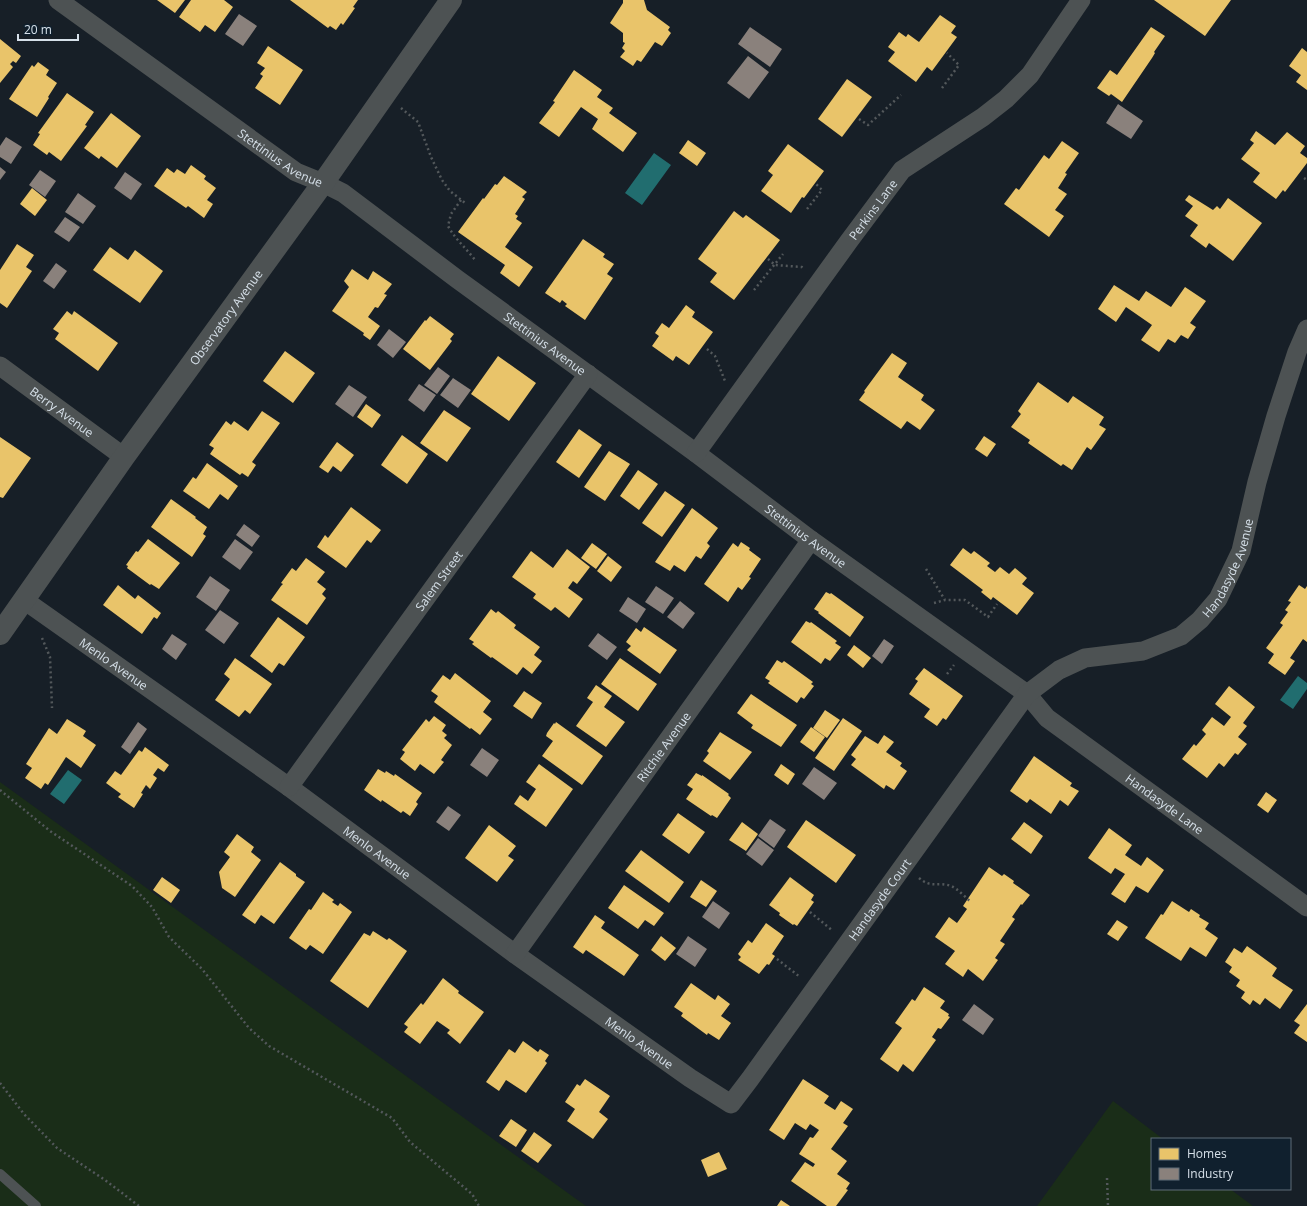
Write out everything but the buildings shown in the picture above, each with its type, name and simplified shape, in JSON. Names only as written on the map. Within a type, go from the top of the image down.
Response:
[{"type":"street","name":"Stettinius Avenue","points":[[58,0],[296,172],[343,193],[457,279],[696,453],[811,540],[1027,694]]},
{"type":"street","name":"Observatory Avenue","points":[[0,634],[124,457],[323,183],[451,0]]},
{"type":"street","name":"Perkins Lane","points":[[696,453],[902,170],[984,117],[1006,100],[1030,75],[1081,0]]},
{"type":"street","name":"Handasyde Avenue","points":[[1027,694],[1059,670],[1085,658],[1143,651],[1181,636],[1200,620],[1218,599],[1241,551],[1257,482],[1276,416],[1307,329]]},
{"type":"street","name":"Berry Avenue","points":[[0,366],[124,457]]},
{"type":"street","name":"Salem Street","points":[[289,787],[588,374]]},
{"type":"street","name":"Ritchie Avenue","points":[[516,954],[811,540]]},
{"type":"street","name":"Menlo Avenue","points":[[24,600],[289,787],[516,954],[690,1078],[731,1104]]},
{"type":"street","name":"Handasyde Lane","points":[[1027,694],[1047,718],[1307,907]]},
{"type":"street","name":"Handasyde Court","points":[[731,1104],[817,987],[1027,694]]},
{"type":"lane","points":[[0,1174],[36,1206]]},
{"type":"path","points":[[942,88],[959,65],[947,53]]},
{"type":"path","points":[[860,119],[868,125],[901,94]]},
{"type":"path","points":[[401,108],[418,122],[431,157],[442,180],[450,191],[465,203]]},
{"type":"path","points":[[807,210],[822,190],[816,184]]},
{"type":"path","points":[[461,200],[451,214],[448,226],[454,237],[468,249],[475,260]]},
{"type":"path","points":[[754,290],[783,254]]},
{"type":"path","points":[[768,259],[776,264],[802,267],[820,281]]},
{"type":"path","points":[[707,349],[715,356],[723,378],[738,396]]},
{"type":"path","points":[[926,569],[945,600]]},
{"type":"path","points":[[929,604],[945,600],[965,600],[988,616],[997,604]]},
{"type":"path","points":[[41,636],[50,657],[52,708]]},
{"type":"path","points":[[0,790],[50,831],[132,886],[152,907],[169,937],[202,969],[249,1028],[269,1046],[392,1118],[410,1142],[472,1194],[479,1206]]},
{"type":"path","points":[[917,876],[924,883],[933,886],[943,884],[953,887],[971,902]]},
{"type":"path","points":[[810,912],[848,943]]},
{"type":"path","points":[[777,959],[817,987]]},
{"type":"path","points":[[0,1083],[24,1114],[57,1148],[105,1180],[139,1206]]},
{"type":"path","points":[[1107,1178],[1108,1206]]},
{"type":"shaded area","points":[[654,153],[671,165],[642,205],[625,193]]},
{"type":"shaded area","points":[[1298,676],[1307,683],[1307,689],[1293,709],[1280,700]]},
{"type":"shaded area","points":[[68,770],[82,780],[64,804],[50,794]]},
{"type":"shaded area","points":[[0,782],[572,1196],[586,1206],[0,1206]]},
{"type":"shaded area","points":[[1113,1101],[1162,1138],[1151,1138],[1151,1190],[1231,1190],[1253,1206],[1037,1206]]}]
